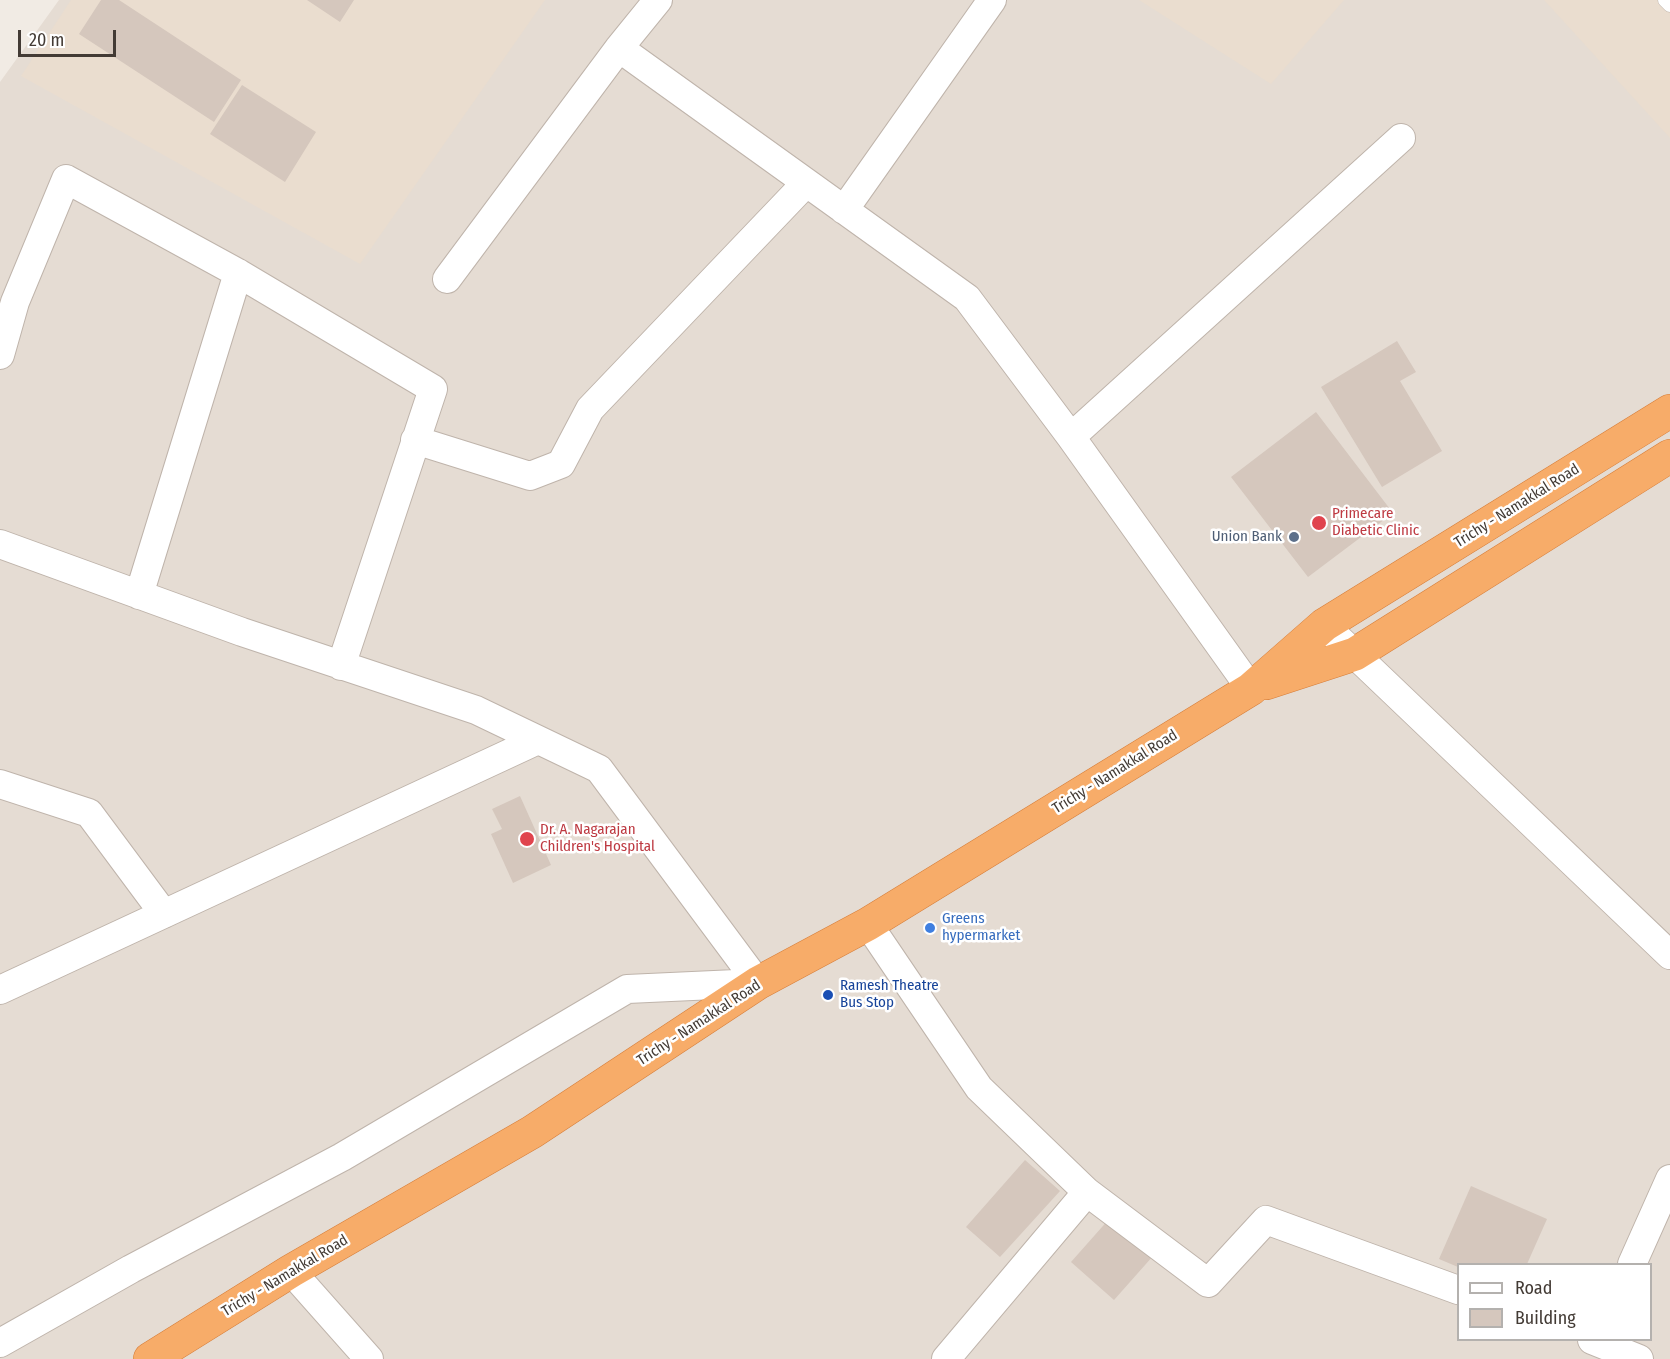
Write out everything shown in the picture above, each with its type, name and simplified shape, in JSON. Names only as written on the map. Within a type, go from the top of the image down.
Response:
[{"type":"highway","name":"Trichy - Namakkal Road","points":[[150,1359],[291,1271],[532,1132],[758,983],[868,924],[1251,688],[1324,625],[1670,411]]},
{"type":"highway","name":"Trichy - Namakkal Road","points":[[1251,688],[1355,654],[1670,456]]},
{"type":"street","points":[[447,279],[619,48],[658,0]]},
{"type":"street","points":[[844,210],[992,0]]},
{"type":"street","points":[[619,48],[967,298],[1071,437],[1251,688]]},
{"type":"street","points":[[1071,437],[1401,138]]},
{"type":"street","points":[[0,356],[7,299],[66,179],[238,273],[433,389],[341,666]]},
{"type":"street","points":[[415,440],[530,476],[561,464],[590,409],[806,183]]},
{"type":"street","points":[[139,595],[238,273]]},
{"type":"street","points":[[0,544],[341,666],[476,710],[599,769],[758,983]]},
{"type":"street","points":[[1324,625],[1670,956]]},
{"type":"street","points":[[0,990],[537,740]]},
{"type":"street","points":[[0,784],[89,813],[164,914]]},
{"type":"street","points":[[868,924],[979,1088],[1087,1192],[1208,1283],[1266,1220],[1457,1290]]},
{"type":"street","points":[[0,1343],[131,1269],[342,1157],[627,989],[758,983]]},
{"type":"street","points":[[1632,1263],[1670,1179]]},
{"type":"street","points":[[946,1359],[1087,1192]]},
{"type":"street","points":[[291,1271],[369,1359]]},
{"type":"street","points":[[1595,1345],[1639,1359]]},
{"type":"lane","points":[[1665,0],[1670,5]]},
{"type":"shaded area","points":[[59,0],[1670,0],[1670,1359],[0,1359],[0,82]]},
{"type":"shaded area","points":[[71,0],[545,0],[360,264],[21,76]]},
{"type":"shaded area","points":[[1139,0],[1344,0],[1271,84]]},
{"type":"shaded area","points":[[1544,0],[1670,0],[1670,138]]},
{"type":"building","points":[[101,0],[119,0],[241,80],[214,122],[79,34]]},
{"type":"building","points":[[307,0],[354,0],[340,22]]},
{"type":"building","points":[[242,85],[316,132],[285,182],[210,134]]},
{"type":"building","points":[[1397,341],[1416,372],[1400,381],[1442,451],[1382,487],[1321,387]]},
{"type":"building","points":[[1316,412],[1393,513],[1308,577],[1231,477]]},
{"type":"building","points":[[520,796],[551,865],[513,883],[491,834],[502,829],[492,809]]},
{"type":"building","points":[[1025,1160],[1060,1191],[1000,1257],[966,1227]]},
{"type":"building","points":[[1471,1186],[1547,1219],[1527,1263],[1457,1263],[1457,1267],[1439,1259]]},
{"type":"building","points":[[1110,1218],[1153,1256],[1114,1300],[1071,1262]]},
{"type":"place","name":"Primecare Diabetic Clinic","points":[[1319,523]]},
{"type":"place","name":"Union Bank","points":[[1294,537]]},
{"type":"place","name":"Dr. A. Nagarajan Children's Hospital","points":[[527,839]]},
{"type":"place","name":"Greens hypermarket","points":[[930,928]]},
{"type":"place","name":"Ramesh Theatre Bus Stop","points":[[828,995]]}]
